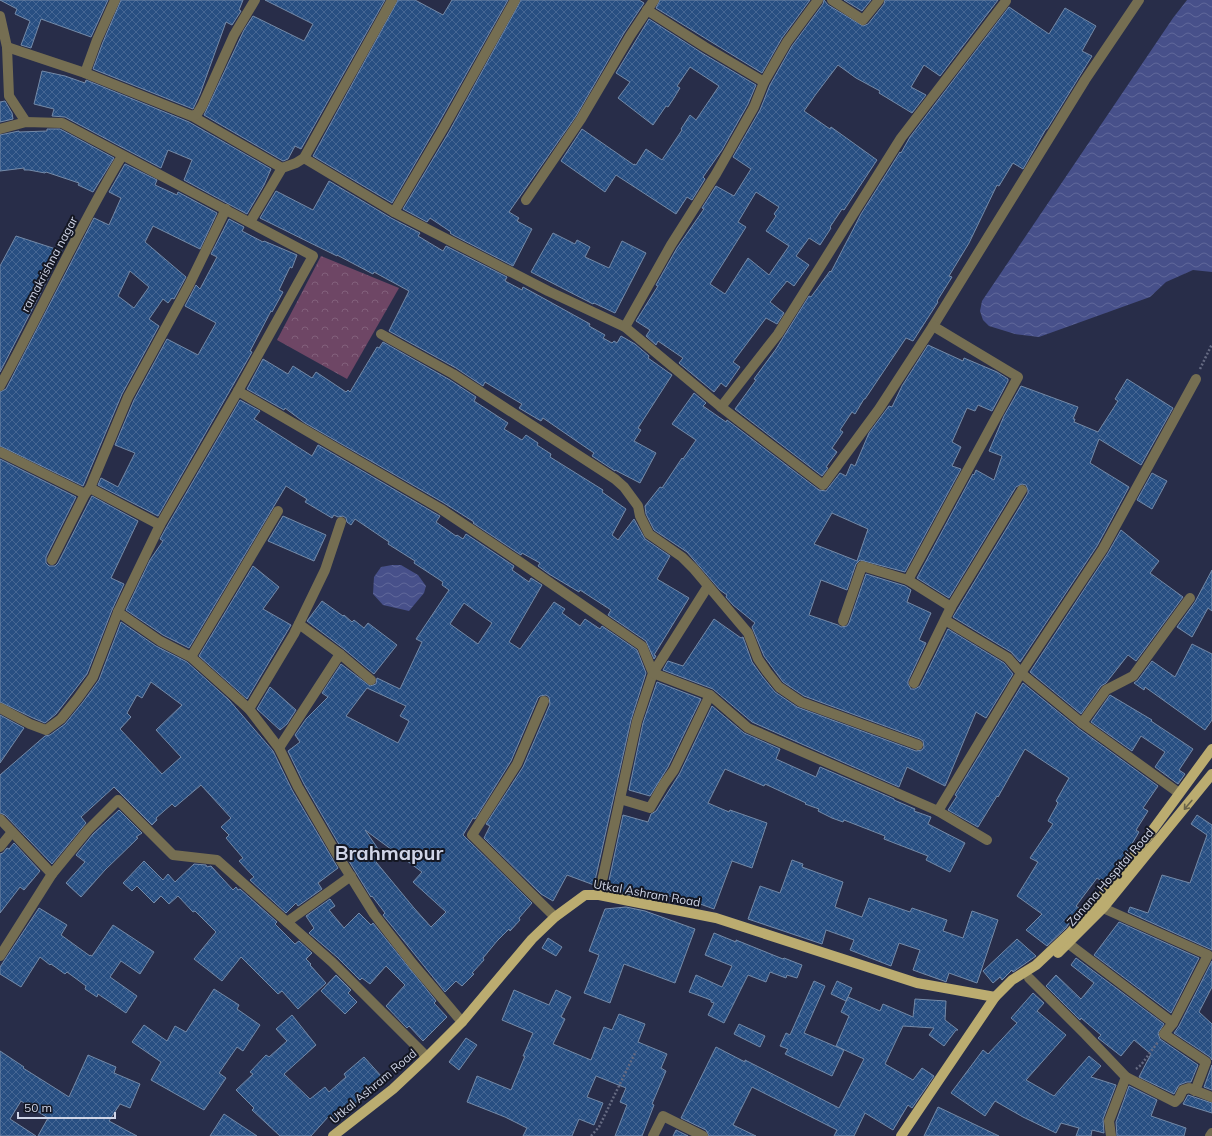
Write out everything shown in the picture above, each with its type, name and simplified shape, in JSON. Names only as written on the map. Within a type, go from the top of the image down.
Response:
[{"type":"main road","points":[[901,1136],[995,997],[1012,980],[1036,965],[1070,933],[1116,880],[1212,749]]},
{"type":"main road","name":"Zanana Hospital Road","points":[[995,997],[1029,978],[1069,944],[1104,908],[1212,774]]},
{"type":"main road","name":"Utkal Ashram Road","points":[[333,1136],[393,1089],[427,1057],[462,1022],[532,939],[555,917],[585,895],[599,895],[716,918],[916,983],[995,997]]},
{"type":"street","points":[[85,73],[97,40],[115,0]]},
{"type":"street","points":[[192,116],[197,114],[202,106],[234,36],[255,0]]},
{"type":"street","points":[[250,222],[282,168],[296,163],[304,158],[392,0]]},
{"type":"street","points":[[394,212],[443,129],[515,0]]},
{"type":"street","points":[[526,200],[581,119],[630,36],[654,0]]},
{"type":"street","points":[[625,327],[671,245],[716,174],[754,107],[764,82],[787,42],[818,0]]},
{"type":"street","points":[[832,0],[863,20],[879,0]]},
{"type":"street","points":[[304,158],[394,212],[541,287],[625,327],[721,407],[823,485],[879,408],[933,326],[1085,80],[1139,0]]},
{"type":"street","points":[[721,407],[778,334],[901,138],[1006,2]]},
{"type":"street","points":[[647,10],[705,48],[764,82]]},
{"type":"street","points":[[0,16],[7,47],[4,96],[26,122]]},
{"type":"street","points":[[7,47],[85,73],[192,116],[282,168]]},
{"type":"street","points":[[0,129],[26,122],[62,123],[313,256],[238,391],[160,525],[118,612],[93,677],[61,719],[46,730],[30,724],[0,708]]},
{"type":"street","name":"ramakrishna nagar","points":[[0,386],[108,179],[122,156]]},
{"type":"street","points":[[52,560],[88,491],[128,397],[189,284],[226,209]]},
{"type":"street","points":[[908,580],[1018,377],[933,326]]},
{"type":"street","points":[[381,334],[453,374],[615,479],[624,487],[638,506],[640,516],[649,534],[682,557],[748,633],[758,659],[779,687],[801,702],[918,745]]},
{"type":"street","points":[[938,811],[1021,673],[1103,548],[1196,379]]},
{"type":"street","points":[[238,391],[441,509],[517,560],[642,646],[653,673],[710,695],[748,728],[938,811],[987,840]]},
{"type":"street","points":[[0,452],[160,525]]},
{"type":"street","points":[[914,683],[952,607],[1022,490]]},
{"type":"street","points":[[191,657],[278,511]]},
{"type":"street","points":[[249,709],[299,624],[325,570],[341,522]]},
{"type":"street","points":[[843,621],[862,566],[908,580],[952,607]]},
{"type":"street","points":[[599,895],[637,721],[653,673],[708,586]]},
{"type":"street","points":[[1082,722],[1106,690],[1133,676],[1190,598]]},
{"type":"street","points":[[118,612],[160,640],[191,657],[249,709],[279,748],[298,786],[374,914],[413,964],[462,1022]]},
{"type":"street","points":[[945,620],[1008,658],[1021,673],[1082,722],[1179,793]]},
{"type":"street","points":[[299,624],[340,654],[371,680]]},
{"type":"street","points":[[279,748],[340,654]]},
{"type":"street","points":[[620,799],[650,808],[674,770],[710,695]]},
{"type":"street","points":[[544,701],[517,764],[472,836],[555,917]]},
{"type":"street","points":[[0,956],[52,874],[88,830],[118,800],[172,855],[217,860],[332,962],[427,1057]]},
{"type":"street","points":[[0,819],[52,874]]},
{"type":"street","points":[[0,847],[12,832]]},
{"type":"street","points":[[287,922],[351,876]]},
{"type":"street","points":[[1104,908],[1208,955],[1173,1023],[1164,1034],[1206,1062],[1195,1091]]},
{"type":"street","points":[[1069,944],[1173,1023]]},
{"type":"street","points":[[1029,978],[1126,1077],[1175,1102],[1183,1090],[1189,1088],[1212,1097]]},
{"type":"street","points":[[1111,1136],[1109,1121],[1126,1077]]},
{"type":"street","points":[[653,1136],[663,1116],[702,1136]]},
{"type":"path","points":[[1196,379],[1212,344]]},
{"type":"path","points":[[1126,1077],[1142,1065],[1164,1034]]},
{"type":"path","points":[[591,1136],[599,1127],[636,1051]]},
{"type":"green space","points":[[321,256],[399,288],[347,379],[277,340]]},
{"type":"water","points":[[1187,0],[1212,0],[1212,272],[1193,270],[1166,282],[1150,297],[1039,337],[1015,334],[989,326],[983,320],[980,311],[982,301],[1173,18]]},
{"type":"water","points":[[401,565],[418,575],[426,586],[424,593],[409,611],[383,605],[373,594],[374,577],[381,567]]},
{"type":"building","points":[[0,0],[108,0],[91,37],[41,19],[31,48],[21,45],[30,21],[15,14],[17,9]]},
{"type":"building","points":[[121,0],[243,0],[239,10],[241,11],[232,25],[226,22],[200,94],[193,109],[93,69]]},
{"type":"building","points":[[265,0],[385,0],[301,149],[295,146],[288,159],[283,161],[204,115],[244,30],[253,16],[304,41],[313,24]]},
{"type":"building","points":[[398,0],[415,0],[443,15],[452,0],[508,0],[392,203],[313,156]]},
{"type":"building","points":[[521,0],[639,0],[644,3],[624,33],[576,116],[509,212],[519,218],[517,221],[532,229],[513,266],[453,235],[450,233],[451,232],[430,218],[427,222],[403,209],[449,132]]},
{"type":"building","points":[[660,0],[810,0],[782,38],[762,73],[656,8]]},
{"type":"building","points":[[824,0],[828,5],[863,26],[868,24],[884,4],[885,0],[998,0],[940,76],[924,65],[911,87],[926,95],[912,113],[838,65],[816,94],[804,111],[830,129],[831,127],[877,160],[844,210],[842,209],[820,245],[809,238],[796,256],[809,265],[794,286],[787,281],[770,302],[784,313],[777,324],[766,318],[733,362],[740,367],[726,387],[721,383],[714,392],[679,363],[683,358],[658,341],[656,345],[646,336],[650,330],[636,321],[658,286],[656,285],[677,248],[704,209],[702,208],[716,186],[734,196],[751,169],[733,157],[760,110],[770,85],[792,46],[823,4]],"holes":[[[756,192],[779,207],[774,214],[776,216],[766,231],[789,246],[769,275],[748,258],[725,294],[710,284],[746,227],[738,222]]]},
{"type":"building","points":[[844,0],[871,0],[862,11]]},
{"type":"building","points":[[1009,7],[1049,34],[1065,8],[1096,26],[1082,51],[1092,56],[1046,129],[1023,169],[1013,163],[999,186],[997,185],[969,243],[949,276],[952,277],[937,301],[938,302],[913,341],[906,338],[855,414],[852,412],[840,430],[843,432],[832,448],[837,452],[826,467],[828,468],[822,476],[735,409],[756,380],[754,379],[776,349],[809,296],[811,297],[830,271],[831,272],[861,214],[910,137]]},
{"type":"building","points":[[649,19],[756,85],[748,104],[722,150],[703,177],[705,179],[692,200],[687,197],[676,214],[616,175],[605,192],[561,161],[582,129],[634,165],[636,165],[646,149],[662,160],[690,115],[696,120],[719,86],[690,67],[677,86],[680,88],[674,98],[668,107],[666,106],[653,125],[618,98],[630,82],[616,73]]},
{"type":"building","points":[[42,71],[65,76],[85,83],[86,80],[189,122],[271,169],[264,185],[247,214],[184,180],[192,160],[168,150],[161,168],[65,117],[52,116],[54,109],[34,104]]},
{"type":"building","points":[[5,101],[12,113],[13,119],[0,122],[0,102]]},
{"type":"building","points":[[47,129],[60,129],[114,158],[93,192],[78,185],[79,183],[46,172],[24,170],[24,168],[0,171],[0,135],[19,131],[47,131]]},
{"type":"building","points":[[125,164],[157,180],[155,185],[177,195],[178,192],[217,213],[200,249],[153,226],[145,242],[186,277],[174,299],[172,298],[168,303],[163,299],[149,319],[159,326],[122,394],[83,486],[0,446],[0,392],[6,389],[94,218],[109,225],[121,198],[109,192]],"holes":[[[130,271],[149,287],[134,308],[118,296]]]},
{"type":"building","points":[[329,181],[391,218],[420,233],[418,236],[443,251],[446,246],[507,277],[505,281],[522,290],[523,287],[590,324],[589,326],[605,335],[603,338],[612,343],[614,341],[617,343],[621,336],[635,344],[649,356],[648,358],[672,375],[638,428],[641,430],[634,441],[656,453],[640,483],[615,471],[592,456],[594,453],[543,418],[541,421],[519,408],[522,404],[485,382],[483,386],[456,368],[389,331],[409,291],[374,272],[373,274],[260,218],[276,191],[313,210]]},
{"type":"building","points":[[229,219],[244,227],[242,231],[263,242],[264,241],[297,255],[292,268],[290,267],[279,290],[283,292],[250,351],[252,352],[158,516],[98,485],[101,478],[118,487],[135,453],[115,445],[134,400],[167,339],[198,355],[216,323],[185,306],[196,285],[200,289],[217,257],[211,254]]},
{"type":"building","points":[[553,233],[575,244],[577,240],[590,247],[585,257],[609,268],[622,241],[646,253],[615,313],[594,303],[593,304],[531,272]]},
{"type":"building","points":[[16,236],[62,251],[0,372],[0,266]]},
{"type":"building","points":[[383,342],[450,380],[476,397],[474,401],[508,423],[504,429],[522,440],[526,435],[538,443],[537,445],[551,454],[550,457],[603,490],[602,492],[626,509],[612,535],[618,540],[634,519],[645,539],[670,556],[657,579],[689,598],[654,655],[656,656],[654,659],[646,641],[608,615],[611,610],[580,590],[579,592],[549,574],[538,566],[540,563],[522,553],[521,555],[444,503],[305,423],[285,408],[284,410],[247,389],[263,359],[288,374],[293,366],[312,378],[316,372],[346,392],[348,390],[350,392],[377,347],[379,348]]},
{"type":"building","points":[[928,345],[963,361],[964,358],[997,372],[1008,379],[992,411],[978,405],[975,411],[967,408],[952,442],[961,447],[952,466],[961,469],[905,572],[860,560],[856,564],[847,590],[821,580],[809,615],[841,627],[847,626],[866,574],[905,586],[911,590],[907,602],[931,613],[919,640],[926,643],[908,681],[911,689],[915,689],[920,686],[948,629],[1004,663],[1013,674],[986,718],[976,712],[945,786],[907,767],[899,787],[752,722],[713,689],[663,670],[668,661],[683,666],[714,619],[741,638],[743,637],[752,662],[762,676],[775,692],[797,707],[916,751],[922,750],[924,747],[923,741],[920,739],[804,696],[783,682],[764,656],[752,627],[755,623],[733,605],[726,597],[727,595],[720,590],[687,552],[654,530],[646,514],[645,506],[660,487],[662,488],[696,440],[672,424],[694,393],[706,403],[703,406],[726,422],[727,420],[819,490],[826,491],[840,473],[846,476],[851,464],[855,466],[869,433],[889,406],[892,407],[902,386]],"holes":[[[832,513],[868,529],[857,561],[814,544]]]},
{"type":"building","points":[[1127,379],[1173,408],[1141,465],[1099,439],[1090,463],[1129,487],[1097,546],[1020,662],[1011,652],[953,617],[1028,493],[1026,485],[1022,484],[1016,487],[949,598],[917,578],[976,470],[994,480],[1002,456],[989,451],[1004,416],[1021,386],[1078,407],[1073,419],[1075,419],[1074,422],[1098,432],[1118,401],[1115,399]]},
{"type":"building","points":[[240,400],[260,411],[254,419],[312,456],[318,445],[440,516],[436,522],[456,536],[457,535],[463,539],[466,534],[514,566],[512,570],[529,582],[531,578],[542,585],[509,642],[520,649],[554,602],[565,609],[562,613],[580,626],[585,619],[600,629],[602,626],[637,650],[646,673],[631,720],[594,885],[567,875],[553,901],[541,894],[484,838],[490,826],[486,824],[523,767],[550,704],[549,697],[546,695],[538,698],[511,761],[475,819],[473,818],[463,835],[532,903],[510,931],[509,929],[497,941],[483,958],[484,960],[472,973],[474,974],[462,986],[456,981],[445,992],[383,915],[385,913],[372,896],[371,897],[344,853],[304,784],[288,751],[300,742],[295,735],[306,719],[328,697],[322,693],[341,664],[370,686],[376,684],[377,678],[400,689],[422,642],[416,639],[449,590],[442,585],[443,582],[414,563],[415,561],[388,544],[389,542],[355,519],[351,525],[343,516],[338,517],[334,515],[332,518],[305,502],[307,499],[286,486],[189,648],[163,635],[126,610],[150,560],[163,541],[160,539]],"holes":[[[464,603],[492,623],[478,644],[450,624]],[[367,688],[406,706],[400,716],[409,721],[398,743],[346,716]],[[365,830],[422,872],[413,882],[446,912],[431,927],[376,862],[383,856]]]},
{"type":"building","points":[[0,459],[76,497],[46,557],[46,563],[49,566],[55,566],[58,563],[92,496],[138,521],[111,578],[124,584],[112,610],[87,674],[56,714],[45,723],[0,702]]},
{"type":"building","points":[[1152,473],[1167,481],[1152,509],[1137,500]]},
{"type":"building","points":[[283,516],[326,535],[314,561],[268,541]]},
{"type":"building","points":[[1121,530],[1159,561],[1150,573],[1183,597],[1136,661],[1128,655],[1106,683],[1101,686],[1081,714],[1030,672],[1108,553]]},
{"type":"building","points":[[253,566],[279,587],[263,609],[291,625],[247,699],[199,656]]},
{"type":"building","points":[[1212,570],[1212,611],[1208,608],[1192,637],[1177,627],[1195,602]]},
{"type":"building","points":[[322,601],[352,622],[354,620],[364,628],[368,623],[397,645],[374,674],[307,621]]},
{"type":"building","points":[[121,622],[156,646],[187,662],[229,700],[273,751],[292,790],[338,868],[318,883],[322,889],[298,906],[296,903],[286,913],[250,880],[254,877],[239,861],[243,858],[226,838],[229,835],[221,827],[231,818],[201,785],[175,807],[172,804],[156,818],[157,820],[152,825],[114,787],[81,817],[86,823],[52,864],[5,815],[0,813],[0,775],[45,736],[50,735],[65,724],[99,680]],"holes":[[[151,682],[182,705],[156,730],[181,757],[162,774],[120,729],[131,717],[127,713],[137,695],[142,698]]]},
{"type":"building","points":[[1192,644],[1212,654],[1212,720],[1205,730],[1145,687],[1144,690],[1134,683],[1152,661],[1175,677]]},
{"type":"building","points":[[657,682],[701,699],[668,767],[650,796],[629,790],[643,723]]},
{"type":"building","points":[[1023,683],[1078,728],[1158,786],[1143,808],[1148,811],[1136,830],[1139,832],[1121,862],[1105,883],[1097,878],[1076,906],[1079,908],[1066,928],[1047,946],[1026,930],[1042,914],[1017,896],[1038,862],[1030,858],[1053,824],[1048,821],[1058,803],[1056,801],[1069,778],[1025,749],[998,797],[997,796],[978,827],[948,810],[957,796],[955,795]]},
{"type":"building","points":[[270,687],[296,710],[287,724],[280,730],[257,709]]},
{"type":"building","points":[[1110,695],[1152,720],[1151,721],[1193,749],[1179,770],[1185,774],[1178,784],[1155,767],[1165,752],[1141,736],[1132,751],[1091,722]]},
{"type":"building","points":[[712,706],[744,733],[780,749],[776,759],[816,777],[820,767],[894,799],[915,809],[914,811],[931,817],[928,824],[965,843],[950,872],[926,860],[928,856],[884,839],[885,836],[844,820],[843,822],[832,818],[818,811],[819,809],[805,804],[806,803],[765,784],[764,786],[725,769],[708,803],[729,812],[730,810],[767,823],[752,868],[732,861],[714,909],[686,899],[685,901],[663,894],[662,896],[650,891],[648,898],[607,890],[623,815],[648,822],[651,814],[656,811],[680,773]]},
{"type":"building","points":[[0,715],[24,728],[0,763]]},
{"type":"building","points":[[119,810],[142,833],[136,837],[138,838],[105,870],[81,897],[66,883],[85,862],[76,855],[93,834]]},
{"type":"building","points":[[1197,815],[1212,825],[1212,950],[1128,912],[1130,907],[1148,913],[1162,875],[1190,883],[1207,835],[1191,824]]},
{"type":"building","points":[[14,843],[40,871],[24,890],[20,887],[0,913],[0,854],[7,848],[9,849]]},
{"type":"building","points":[[792,860],[803,864],[802,867],[843,882],[835,907],[862,917],[869,898],[910,912],[912,908],[947,920],[943,931],[963,938],[972,911],[998,920],[977,983],[949,973],[946,982],[913,970],[920,950],[899,943],[891,966],[850,950],[854,940],[826,930],[822,944],[748,919],[760,886],[780,893]]},
{"type":"building","points":[[144,861],[163,880],[168,874],[175,882],[194,864],[206,865],[207,867],[211,866],[233,890],[236,887],[238,890],[240,889],[277,922],[275,924],[295,944],[299,941],[312,953],[306,959],[326,983],[298,1009],[282,991],[278,994],[241,957],[222,981],[194,959],[216,932],[195,911],[193,912],[178,896],[169,904],[161,896],[154,903],[137,886],[132,891],[123,883]]},
{"type":"building","points":[[330,899],[335,906],[329,910],[344,928],[359,913],[371,925],[373,923],[436,1001],[434,1003],[447,1017],[423,1041],[409,1026],[407,1028],[386,1006],[405,985],[386,966],[370,984],[362,978],[360,980],[337,957],[309,933],[314,928],[306,916]]},
{"type":"building","points":[[626,907],[645,911],[695,929],[675,983],[624,964],[610,1003],[584,993],[599,955],[589,951],[605,909]]},
{"type":"building","points":[[39,908],[67,925],[61,935],[90,956],[92,956],[113,925],[154,952],[140,974],[121,961],[110,977],[137,996],[126,1013],[98,994],[97,997],[85,989],[86,986],[67,972],[65,974],[40,957],[21,987],[0,974],[0,967]]},
{"type":"building","points":[[1119,922],[1199,958],[1171,1013],[1094,955]]},
{"type":"building","points":[[714,933],[802,965],[797,978],[787,975],[786,978],[770,972],[766,982],[748,975],[724,1023],[708,1015],[714,1003],[711,1002],[711,1000],[689,992],[696,975],[722,987],[732,966],[705,955]]},
{"type":"building","points":[[548,938],[562,947],[556,956],[542,948]]},
{"type":"building","points":[[1017,939],[1036,956],[1013,972],[1012,970],[1002,980],[1000,977],[993,983],[983,971]]},
{"type":"building","points":[[1076,958],[1164,1024],[1158,1033],[1160,1039],[1198,1065],[1191,1082],[1179,1085],[1174,1094],[1139,1077],[1151,1054],[1134,1040],[1121,1056],[1098,1038],[1101,1035],[1081,1018],[1080,1020],[1046,986],[1056,975],[1081,999],[1094,983],[1071,965]]},
{"type":"building","points":[[1212,961],[1212,987],[1199,1012],[1212,1024],[1212,1060],[1210,1057],[1174,1033]]},
{"type":"building","points":[[336,975],[351,990],[348,993],[357,1002],[345,1014],[321,991]]},
{"type":"building","points":[[814,981],[825,986],[804,1033],[844,1050],[832,1076],[785,1054],[788,1049],[780,1046],[786,1033],[790,1035]]},
{"type":"building","points":[[837,981],[852,988],[846,1001],[831,994]]},
{"type":"building","points":[[214,989],[239,1005],[237,1009],[260,1025],[243,1051],[237,1047],[219,1073],[226,1078],[204,1110],[151,1080],[161,1062],[132,1042],[144,1025],[167,1041],[175,1026],[186,1032]]},
{"type":"building","points":[[514,990],[549,1005],[556,990],[571,997],[561,1017],[565,1019],[553,1044],[591,1060],[604,1027],[612,1030],[619,1014],[645,1024],[638,1042],[667,1054],[661,1068],[666,1071],[652,1104],[654,1105],[642,1136],[615,1136],[627,1105],[620,1102],[626,1088],[596,1076],[587,1097],[603,1103],[594,1125],[579,1119],[572,1136],[523,1136],[527,1128],[505,1117],[467,1102],[477,1076],[511,1090],[533,1033],[502,1020]]},
{"type":"building","points":[[1033,993],[1044,1003],[1037,1011],[1066,1035],[1026,1080],[1054,1096],[1089,1056],[1101,1066],[1091,1077],[1116,1085],[1103,1119],[1104,1133],[1092,1130],[1091,1136],[1076,1136],[1079,1128],[1061,1123],[1056,1133],[995,1101],[985,1116],[951,1093],[983,1050],[988,1054],[1017,1023],[1011,1018]]},
{"type":"building","points":[[848,997],[880,1011],[883,1004],[913,1017],[915,999],[946,1001],[945,1020],[958,1030],[956,1030],[944,1046],[929,1035],[934,1028],[903,1026],[885,1064],[913,1080],[922,1068],[934,1076],[912,1108],[908,1105],[893,1130],[865,1113],[854,1136],[834,1136],[837,1130],[752,1087],[733,1125],[756,1136],[709,1136],[706,1130],[681,1118],[716,1047],[745,1062],[745,1060],[839,1108],[864,1059],[836,1046],[849,1016],[841,1012]]},
{"type":"building","points":[[292,1015],[316,1045],[284,1074],[310,1099],[325,1087],[329,1092],[346,1077],[344,1074],[364,1057],[382,1077],[359,1096],[361,1098],[344,1112],[345,1114],[333,1123],[328,1117],[311,1136],[280,1136],[252,1110],[254,1108],[236,1090],[253,1074],[250,1072],[266,1055],[269,1057],[287,1041],[276,1029]]},
{"type":"building","points":[[739,1024],[765,1036],[760,1047],[734,1034]]},
{"type":"building","points":[[466,1038],[477,1045],[459,1070],[449,1062]]},
{"type":"building","points":[[0,1051],[24,1067],[23,1068],[69,1097],[88,1055],[116,1067],[114,1073],[140,1084],[130,1108],[120,1104],[109,1121],[137,1136],[38,1136],[48,1118],[21,1101],[10,1119],[36,1136],[0,1136]]},
{"type":"building","points":[[1212,1065],[1212,1090],[1204,1087]]},
{"type":"building","points":[[1129,1086],[1157,1100],[1151,1116],[1186,1128],[1184,1136],[1117,1136],[1116,1122]]},
{"type":"building","points":[[1188,1095],[1212,1103],[1212,1113],[1183,1104]]},
{"type":"building","points":[[938,1107],[999,1136],[924,1136]]},
{"type":"building","points":[[224,1114],[257,1136],[210,1136]]},
{"type":"building","points":[[676,1130],[688,1136],[673,1136]]},
{"type":"district","name":"Brahmapur","points":[[389,852]]}]
